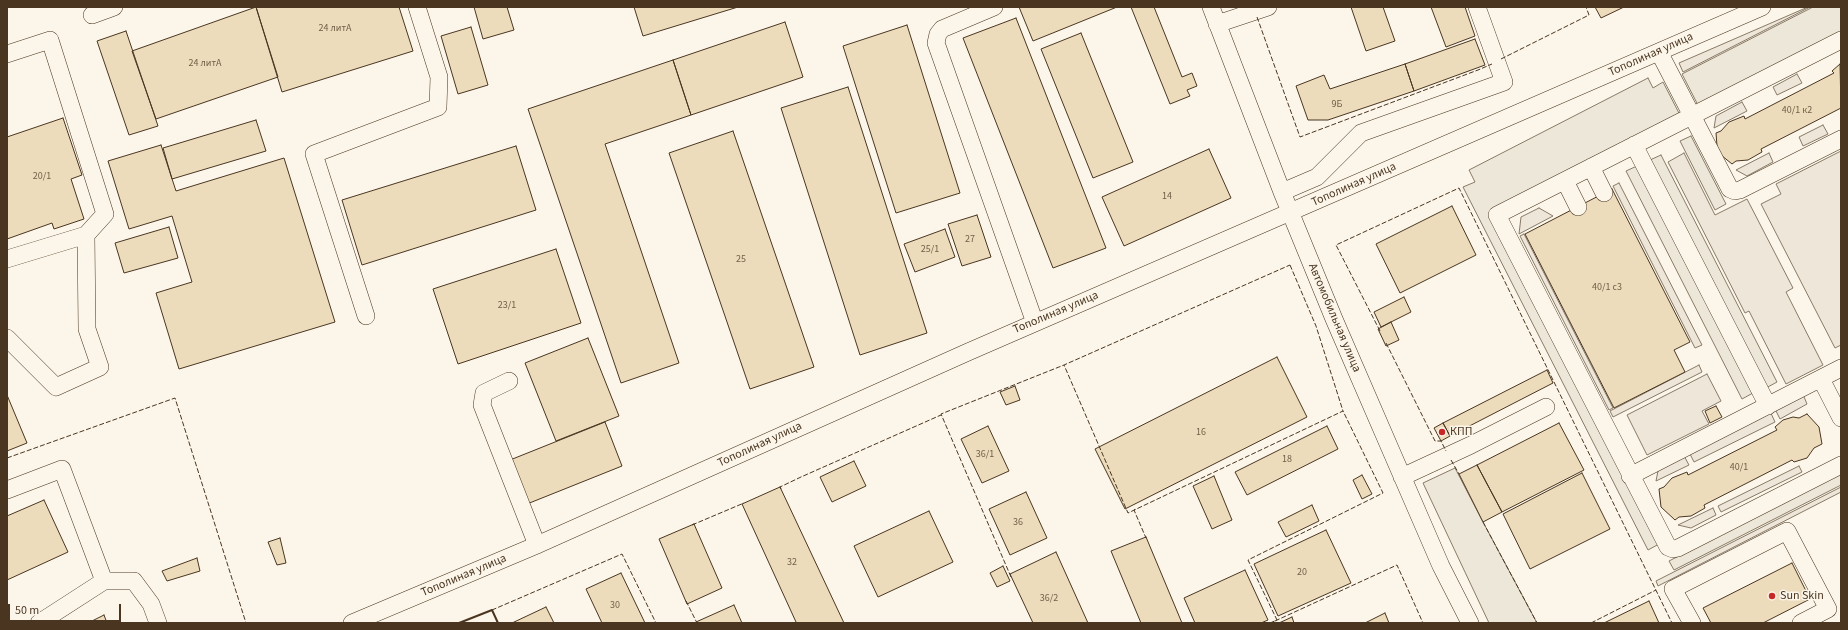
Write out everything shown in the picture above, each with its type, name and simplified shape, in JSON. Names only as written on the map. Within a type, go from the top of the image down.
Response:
[{"type":"street","points":[[92,15],[114,7]]},
{"type":"street","points":[[366,316],[314,154],[438,107],[439,77],[417,7]]},
{"type":"street","points":[[994,7],[942,29],[938,34],[936,43],[1035,323]]},
{"type":"street","name":"Автомобильная улица","points":[[1211,7],[1282,192],[1402,477],[1441,566],[1470,623]]},
{"type":"street","points":[[1217,24],[1268,7]]},
{"type":"street","points":[[1282,192],[1317,178],[1361,133],[1504,82],[1477,7]]},
{"type":"street","name":"Тополиная улица","points":[[352,623],[536,545],[1035,323],[1762,7]]},
{"type":"street","points":[[7,54],[50,40],[105,214],[86,235],[7,258]]},
{"type":"street","points":[[1841,40],[1497,215],[1630,476],[1668,547],[1673,549],[1678,548],[1841,465]]},
{"type":"street","points":[[1659,52],[1730,189],[1735,191],[1740,190],[1841,139]]},
{"type":"street","points":[[1634,145],[1768,406]]},
{"type":"street","points":[[1591,168],[1604,193]]},
{"type":"street","points":[[1565,181],[1578,207]]},
{"type":"street","points":[[7,338],[56,387],[100,367],[87,329],[86,235]]},
{"type":"street","points":[[1630,476],[1841,368]]},
{"type":"street","points":[[1821,379],[1841,418]]},
{"type":"street","points":[[509,381],[484,393],[482,405],[536,545]]},
{"type":"street","points":[[1402,477],[1546,408]]},
{"type":"street","points":[[7,490],[62,469],[104,581]]},
{"type":"street","points":[[1692,623],[1673,589],[1787,531],[1828,609],[1801,623]]},
{"type":"street","points":[[39,623],[104,581],[134,581],[151,604],[158,623]]},
{"type":"shaded area","points":[[1810,7],[1683,72],[1679,63]]},
{"type":"shaded area","points":[[1813,7],[1841,7],[1841,35],[1699,107],[1682,74]]},
{"type":"shaded area","points":[[1797,74],[1802,83],[1777,95],[1773,87]]},
{"type":"shaded area","points":[[1648,78],[1653,88],[1663,82],[1681,117],[1491,214],[1659,544],[1648,550],[1463,187],[1475,182],[1469,170]]},
{"type":"shaded area","points":[[1742,102],[1747,111],[1714,128],[1716,116]]},
{"type":"shaded area","points":[[1823,125],[1828,134],[1803,146],[1799,137]]},
{"type":"shaded area","points":[[1691,136],[1726,204],[1715,210],[1680,141]]},
{"type":"shaded area","points":[[1841,151],[1841,345],[1835,348],[1761,204],[1781,194],[1776,184]]},
{"type":"shaded area","points":[[1684,153],[1715,215],[1747,199],[1793,288],[1786,292],[1823,365],[1786,384],[1749,311],[1745,313],[1668,162]]},
{"type":"shaded area","points":[[1769,153],[1773,162],[1747,176],[1736,170]]},
{"type":"shaded area","points":[[1661,155],[1777,382],[1766,388],[1650,160]]},
{"type":"shaded area","points":[[1637,166],[1753,393],[1742,399],[1626,171]]},
{"type":"shaded area","points":[[1619,183],[1702,345],[1695,348],[1613,186]]},
{"type":"shaded area","points":[[1539,208],[1553,216],[1519,234],[1521,217]]},
{"type":"shaded area","points":[[1524,234],[1613,408],[1609,410],[1520,236]]},
{"type":"shaded area","points":[[1699,365],[1702,372],[1613,417],[1610,411]]},
{"type":"shaded area","points":[[1707,374],[1721,401],[1702,411],[1709,424],[1647,455],[1627,415]]},
{"type":"shaded area","points":[[1802,392],[1807,404],[1780,419],[1774,407]]},
{"type":"shaded area","points":[[1769,409],[1775,422],[1694,462],[1688,450]]},
{"type":"shaded area","points":[[1683,454],[1689,465],[1656,481],[1659,466]]},
{"type":"shaded area","points":[[1799,466],[1802,472],[1721,512],[1718,506]]},
{"type":"shaded area","points":[[1455,468],[1537,623],[1489,623],[1423,483]]},
{"type":"shaded area","points":[[1841,473],[1841,485],[1674,570],[1669,561]]},
{"type":"shaded area","points":[[1841,487],[1841,492],[1658,586],[1656,581]]},
{"type":"shaded area","points":[[1713,508],[1716,515],[1691,528],[1678,525]]},
{"type":"building","points":[[256,7],[278,77],[156,119],[132,51]]},
{"type":"building","points":[[256,7],[399,7],[413,51],[282,92]]},
{"type":"building","points":[[474,7],[507,7],[514,30],[483,39]]},
{"type":"building","points":[[634,7],[738,7],[643,36]]},
{"type":"building","points":[[1019,7],[1117,7],[1033,41]]},
{"type":"building","points":[[1131,7],[1154,7],[1182,77],[1192,73],[1197,86],[1187,90],[1190,96],[1170,104]]},
{"type":"building","points":[[1351,7],[1383,7],[1395,41],[1366,51]]},
{"type":"building","points":[[1431,7],[1465,7],[1475,36],[1446,47]]},
{"type":"building","points":[[1595,7],[1624,7],[1601,18]]},
{"type":"building","points":[[1016,18],[1106,248],[1053,268],[963,38]]},
{"type":"building","points":[[785,22],[803,77],[691,115],[673,60]]},
{"type":"building","points":[[907,25],[960,193],[896,213],[843,46]]},
{"type":"building","points":[[471,27],[488,85],[458,94],[441,36]]},
{"type":"building","points":[[126,31],[158,126],[129,135],[97,41]]},
{"type":"building","points":[[1081,33],[1133,162],[1093,178],[1041,49]]},
{"type":"building","points":[[1475,39],[1485,65],[1414,91],[1405,64]]},
{"type":"building","points":[[673,60],[691,115],[605,144],[679,363],[621,383],[528,109]]},
{"type":"building","points":[[1405,64],[1414,91],[1328,120],[1308,120],[1296,86],[1324,75],[1330,89]]},
{"type":"building","points":[[1840,64],[1841,108],[1761,149],[1762,152],[1748,160],[1736,161],[1732,164],[1721,155],[1717,146],[1716,133],[1721,131],[1729,122],[1744,116],[1745,119],[1834,73],[1832,71]]},
{"type":"building","points":[[848,87],[927,333],[860,355],[781,108]]},
{"type":"building","points":[[63,118],[82,175],[71,179],[84,219],[54,229],[52,223],[7,239],[7,137]]},
{"type":"building","points":[[256,120],[266,151],[172,179],[163,148]]},
{"type":"building","points":[[733,131],[814,367],[750,389],[669,153]]},
{"type":"building","points":[[161,145],[176,191],[284,158],[335,322],[179,369],[156,293],[192,282],[172,216],[129,229],[108,161]]},
{"type":"building","points":[[516,146],[536,210],[362,265],[342,200]]},
{"type":"building","points":[[1209,149],[1231,198],[1124,246],[1102,197]]},
{"type":"building","points":[[1612,189],[1690,342],[1674,350],[1685,372],[1614,408],[1525,234]]},
{"type":"building","points":[[1452,206],[1476,255],[1400,293],[1376,244]]},
{"type":"building","points":[[977,215],[991,257],[962,266],[948,224]]},
{"type":"building","points":[[169,227],[178,258],[124,273],[115,243]]},
{"type":"building","points":[[945,229],[955,257],[915,272],[904,244]]},
{"type":"building","points":[[556,249],[581,323],[458,364],[433,289]]},
{"type":"building","points":[[1404,297],[1411,312],[1381,327],[1374,312]]},
{"type":"building","points":[[1391,322],[1399,340],[1386,346],[1378,329]]},
{"type":"building","points":[[588,338],[619,416],[556,441],[525,363]]},
{"type":"building","points":[[1277,357],[1307,417],[1125,509],[1095,449]]},
{"type":"building","points":[[1547,370],[1553,383],[1450,436],[1443,423]]},
{"type":"building","points":[[1015,386],[1020,400],[1006,405],[1000,392]]},
{"type":"building","points":[[7,395],[27,443],[7,451]]},
{"type":"building","points":[[1716,406],[1722,417],[1710,423],[1705,411]]},
{"type":"building","points":[[1807,414],[1819,427],[1822,444],[1814,448],[1807,458],[1794,462],[1792,460],[1704,505],[1705,508],[1691,516],[1679,517],[1675,520],[1661,507],[1659,489],[1664,487],[1672,478],[1687,472],[1688,475],[1777,430],[1775,427],[1783,420],[1793,417],[1799,418]]},
{"type":"building","points":[[605,422],[622,466],[527,504],[510,460]]},
{"type":"building","name":"КПП","points":[[1443,423],[1450,436],[1441,441],[1434,428]]},
{"type":"building","points":[[1559,423],[1584,470],[1502,512],[1477,465]]},
{"type":"building","points":[[988,426],[1009,471],[982,483],[961,439]]},
{"type":"building","points":[[1327,426],[1338,449],[1247,495],[1235,472]]},
{"type":"building","points":[[854,461],[866,486],[832,502],[820,477]]},
{"type":"building","points":[[1477,465],[1502,512],[1483,522],[1459,474]]},
{"type":"building","points":[[1582,473],[1610,529],[1530,569],[1503,514]]},
{"type":"building","points":[[1362,475],[1372,494],[1362,499],[1353,480]]},
{"type":"building","points":[[1214,476],[1232,520],[1212,529],[1193,486]]},
{"type":"building","points":[[780,487],[844,623],[795,623],[796,622],[742,504]]},
{"type":"building","points":[[1026,492],[1047,538],[1010,555],[989,509]]},
{"type":"building","points":[[44,500],[68,552],[7,580],[7,516]]},
{"type":"building","points":[[1312,505],[1319,521],[1286,537],[1278,522]]},
{"type":"building","points":[[929,511],[953,562],[878,597],[854,546]]},
{"type":"building","points":[[694,524],[722,588],[687,604],[659,539]]},
{"type":"building","points":[[1326,530],[1351,583],[1278,616],[1254,564]]},
{"type":"building","points":[[1146,537],[1182,623],[1141,623],[1111,551]]},
{"type":"building","points":[[280,538],[286,563],[277,565],[268,542]]},
{"type":"building","points":[[1056,552],[1088,623],[1033,623],[1010,574]]},
{"type":"building","points":[[197,558],[200,571],[167,581],[162,571]]},
{"type":"building","points":[[1792,563],[1810,599],[1763,623],[1711,623],[1703,608]]},
{"type":"building","points":[[1003,566],[1010,581],[997,587],[990,573]]},
{"type":"building","points":[[1245,570],[1268,620],[1261,623],[1195,623],[1184,598]]},
{"type":"building","points":[[621,573],[645,623],[602,623],[586,589]]},
{"type":"building","points":[[1649,601],[1659,623],[1604,623]]},
{"type":"building","points":[[734,605],[742,623],[696,622]]},
{"type":"building","points":[[546,607],[554,623],[512,623]]},
{"type":"building","points":[[1385,613],[1389,623],[1365,623]]},
{"type":"building","points":[[104,615],[107,623],[93,623],[92,621]]},
{"type":"building","points":[[1292,617],[1294,623],[1279,623]]},
{"type":"fence","points":[[1501,59],[1589,15],[1586,7]]},
{"type":"fence","points":[[1257,17],[1300,137],[1492,64]]},
{"type":"fence","points":[[1380,331],[1336,245],[1459,188],[1672,623]]},
{"type":"fence","points":[[1290,265],[1316,326],[1343,411],[1128,513],[1064,365],[1290,265]]},
{"type":"fence","points":[[1386,343],[1435,441],[1441,441],[1446,451]]},
{"type":"fence","points":[[1011,577],[941,414],[1064,365]]},
{"type":"fence","points":[[7,458],[175,398],[246,623]]},
{"type":"fence","points":[[1270,623],[1277,620],[1248,560],[1383,493],[1343,411]]},
{"type":"fence","points":[[781,489],[780,487],[801,477],[941,415]]},
{"type":"fence","points":[[1451,460],[1459,474]]},
{"type":"fence","points":[[692,525],[744,503]]},
{"type":"fence","points":[[1135,509],[1134,510],[1146,538]]},
{"type":"fence","points":[[1483,522],[1537,623]]},
{"type":"fence","points":[[498,623],[492,610],[622,554],[656,623]]},
{"type":"fence","points":[[1275,621],[1397,565],[1423,623]]},
{"type":"fence","points":[[1591,623],[1656,590]]},
{"type":"fence","points":[[686,601],[697,623]]},
{"type":"wall","points":[[459,623],[492,610],[498,623]]},
{"type":"place","name":"КПП","points":[[1442,432]]},
{"type":"place","name":"Sun Skin","points":[[1772,596]]}]
